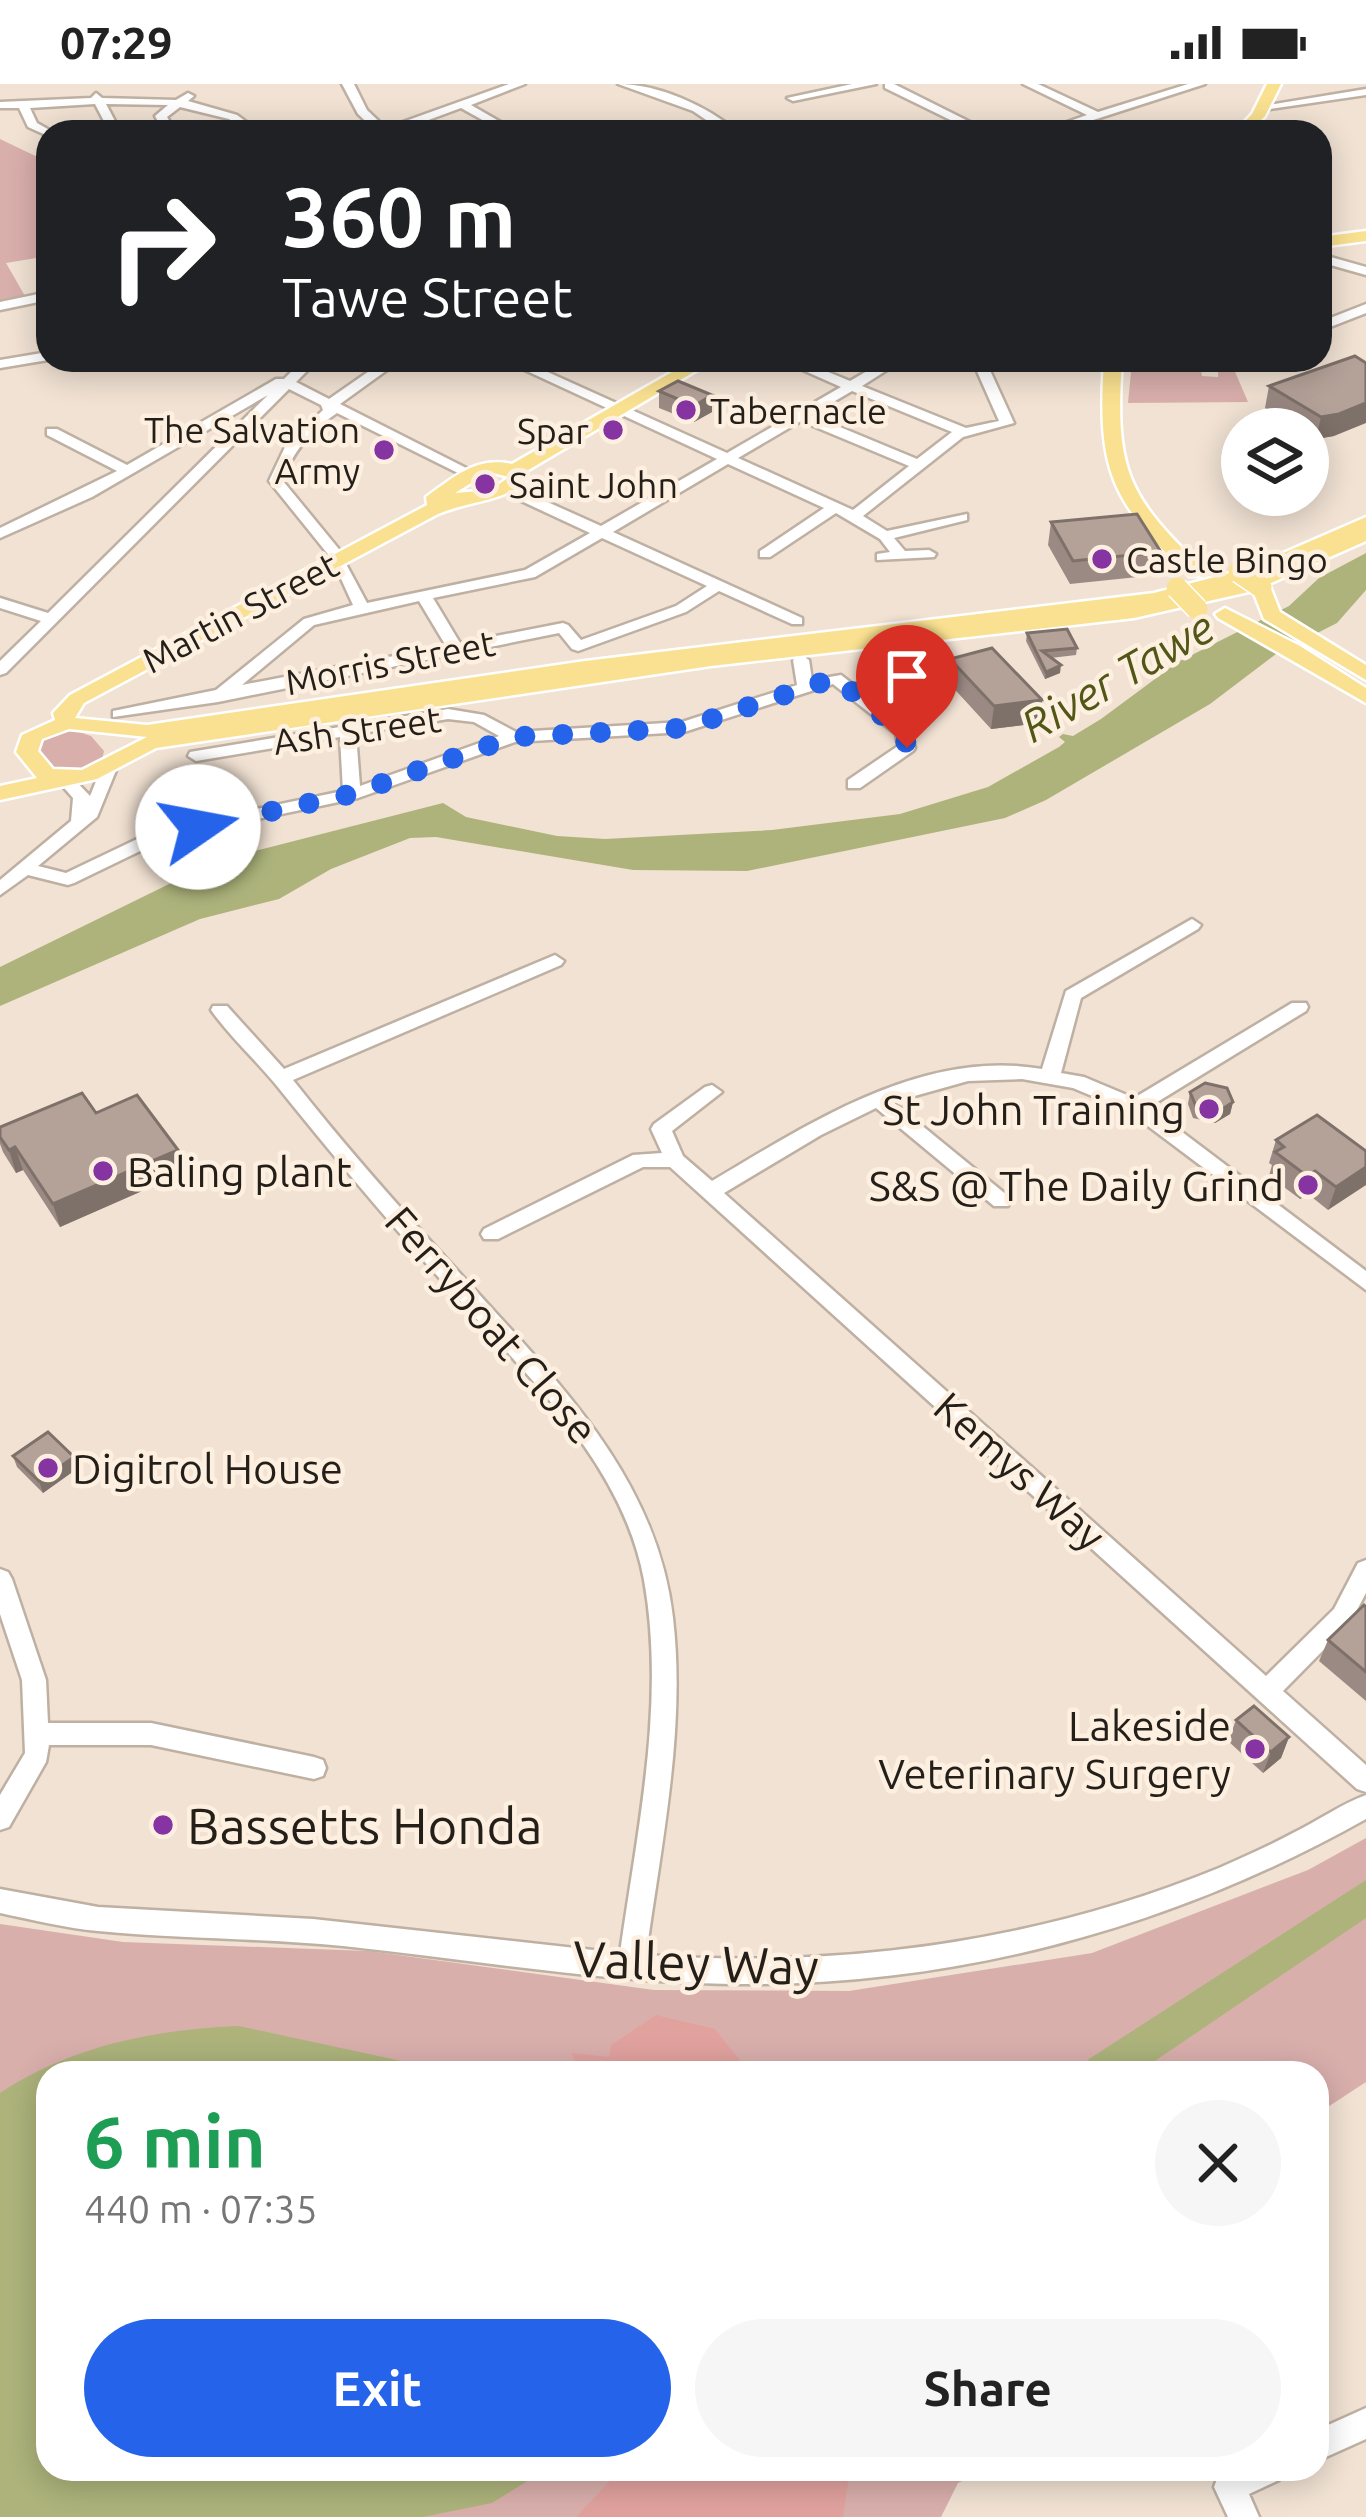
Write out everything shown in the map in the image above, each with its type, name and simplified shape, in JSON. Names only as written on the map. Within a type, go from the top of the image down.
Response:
[{"type":"main road","points":[[1252,120],[1274,84]]},
{"type":"main road","points":[[1332,242],[1366,236]]},
{"type":"main road","points":[[515,470],[519,479],[509,490],[457,493],[467,472],[494,465],[515,470],[684,372]]},
{"type":"main road","points":[[1112,372],[1107,438],[1120,482],[1211,612]]},
{"type":"main road","name":"Martin Street","points":[[67,723],[63,713],[77,699],[457,493]]},
{"type":"main road","points":[[584,673],[698,644],[1085,601],[1257,560],[1366,511]]},
{"type":"main road","points":[[0,777],[23,763],[28,747],[67,723],[147,731],[1155,599],[1256,572],[1366,523]]},
{"type":"main road","points":[[0,793],[111,765],[153,742],[584,673],[1163,607],[1246,587],[1366,534]]},
{"type":"main road","points":[[584,673],[801,660],[1262,605],[1366,544]]},
{"type":"main road","points":[[1190,578],[1239,572],[1262,605],[1366,698]]},
{"type":"main road","points":[[1303,644],[1366,674]]},
{"type":"main road","points":[[98,729],[111,745],[111,765]]},
{"type":"main road","points":[[0,740],[28,747],[45,774],[62,779]]},
{"type":"street","points":[[348,84],[371,120]]},
{"type":"street","points":[[422,120],[519,84]]},
{"type":"street","points":[[624,84],[697,109],[714,120]]},
{"type":"street","points":[[793,98],[870,84]]},
{"type":"street","points":[[1029,84],[1098,116]]},
{"type":"street","points":[[1085,120],[1176,87],[1199,84]]},
{"type":"street","points":[[889,86],[958,120]]},
{"type":"street","points":[[0,105],[133,88],[188,96],[236,110],[244,120]]},
{"type":"street","points":[[781,88],[805,107]]},
{"type":"street","points":[[1263,107],[1366,92]]},
{"type":"street","points":[[95,96],[108,120]]},
{"type":"street","points":[[163,120],[161,116],[188,96]]},
{"type":"street","points":[[23,104],[36,127]]},
{"type":"street","points":[[465,106],[490,120]]},
{"type":"street","points":[[1332,250],[1366,271]]},
{"type":"street","points":[[0,306],[36,298]]},
{"type":"street","points":[[1332,322],[1366,308]]},
{"type":"street","points":[[0,364],[36,358]]},
{"type":"street","points":[[0,670],[300,372]]},
{"type":"street","points":[[362,608],[343,567],[276,482],[290,452],[330,409],[378,372]]},
{"type":"street","points":[[537,372],[854,516],[885,536],[891,556],[929,554]]},
{"type":"street","points":[[816,372],[964,432]]},
{"type":"street","points":[[218,697],[309,622],[530,574],[875,372]]},
{"type":"street","points":[[854,516],[964,432],[1007,424],[984,372]]},
{"type":"street","points":[[292,382],[330,409],[467,472]]},
{"type":"street","points":[[0,534],[292,382]]},
{"type":"street","points":[[798,415],[919,465]]},
{"type":"street","points":[[52,432],[126,470]]},
{"type":"street","points":[[509,490],[797,621]]},
{"type":"street","points":[[766,554],[835,507]]},
{"type":"street","points":[[885,536],[962,517]]},
{"type":"street","name":"Morris Street","points":[[118,714],[562,628],[578,646],[681,609],[716,587]]},
{"type":"street","points":[[425,598],[455,648]]},
{"type":"street","points":[[0,603],[52,619]]},
{"type":"street","points":[[801,660],[805,688]]},
{"type":"street","points":[[27,869],[68,879],[162,834],[352,794],[513,737],[684,728],[835,678],[904,733],[907,748],[854,784]]},
{"type":"street","name":"Ash Street","points":[[196,756],[448,714],[478,718],[513,737]]},
{"type":"street","points":[[348,728],[352,794]]},
{"type":"street","points":[[0,889],[77,828],[100,796],[111,765]]},
{"type":"street","points":[[62,779],[82,797],[77,828]]},
{"type":"street","points":[[1051,1073],[1073,995],[1192,925]]},
{"type":"street","points":[[281,1078],[555,961]]},
{"type":"street","points":[[1135,1106],[1299,1007]]},
{"type":"street","name":"Ferryboat Close","points":[[220,1010],[586,1425],[639,1521],[656,1580],[660,1685],[658,1758],[632,1967]]},
{"type":"street","points":[[713,1190],[825,1123],[922,1081],[985,1069],[1051,1073],[1097,1086],[1135,1106],[1366,1282]]},
{"type":"street","points":[[491,1234],[640,1160],[675,1160],[661,1129],[712,1093]]},
{"type":"street","points":[[877,1100],[1001,1201]]},
{"type":"street","name":"Kemys Way","points":[[675,1160],[1366,1781]]},
{"type":"street","points":[[1267,1692],[1342,1616],[1366,1570]]},
{"type":"street","points":[[0,1579],[34,1680],[37,1754],[0,1819]]},
{"type":"street","points":[[36,1734],[151,1734],[314,1768]]},
{"type":"street","name":"Valley Way","points":[[0,1901],[97,1919],[280,1927],[632,1967],[783,1972],[873,1966],[1049,1934],[1228,1876],[1366,1806]]},
{"type":"street","points":[[1329,2440],[1366,2423]]},
{"type":"street","points":[[1242,2481],[1229,2487],[1244,2517]]},
{"type":"shaded area","points":[[0,139],[36,156],[36,258],[6,263],[25,296],[0,302]]},
{"type":"shaded area","points":[[1131,372],[1201,372],[1202,376],[1218,377],[1218,372],[1235,372],[1248,402],[1128,403]]},
{"type":"shaded area","points":[[1366,553],[1366,590],[1337,623],[1276,654],[1210,704],[1046,800],[1005,818],[747,871],[633,870],[436,837],[410,838],[331,869],[279,899],[200,919],[0,1006],[0,967],[216,861],[443,803],[466,817],[557,836],[605,839],[772,830],[900,814],[988,787],[1059,747],[1065,742],[1059,737],[1063,734],[1073,736],[1101,719],[1178,662],[1289,606],[1319,578]]},
{"type":"shaded area","points":[[70,729],[91,736],[104,751],[102,760],[85,771],[51,767],[38,751],[39,742]]},
{"type":"shaded area","points":[[1366,1838],[1366,2082],[1329,2106],[1329,2061],[36,2061],[36,2481],[962,2481],[941,2517],[0,2517],[0,1924],[123,1942],[368,1951],[654,1990],[849,1991],[1092,1953],[1308,1870]]},
{"type":"shaded area","points":[[656,2015],[715,2029],[740,2061],[575,2061],[571,2053],[609,2057],[611,2045]]},
{"type":"shaded area","points":[[239,2026],[401,2061],[61,2061],[115,2043]]},
{"type":"shaded area","points":[[36,2073],[36,2481],[528,2481],[492,2503],[423,2517],[0,2517],[0,2093]]},
{"type":"shaded area","points":[[610,2481],[848,2481],[843,2517],[576,2517]]},
{"type":"building","points":[[1355,356],[1366,363],[1366,403],[1329,416],[1329,408],[1306,408],[1269,386],[1309,372],[1332,372],[1332,364]]},
{"type":"building","points":[[678,381],[712,395],[694,406],[659,391]]},
{"type":"building","points":[[1137,514],[1161,552],[1073,561],[1051,522]]},
{"type":"building","points":[[1067,629],[1077,648],[1042,651],[1061,665],[1046,672],[1027,633]]},
{"type":"building","points":[[992,648],[1042,700],[994,706],[950,659]]},
{"type":"building","points":[[1205,1083],[1227,1088],[1233,1102],[1218,1112],[1196,1106],[1190,1092]]},
{"type":"building","name":"Baling plant","points":[[82,1093],[96,1113],[137,1095],[178,1150],[53,1204],[15,1147],[9,1150],[0,1137],[0,1127]]},
{"type":"building","points":[[1317,1115],[1366,1151],[1366,1167],[1336,1187],[1315,1171],[1307,1176],[1275,1152],[1284,1147],[1276,1140]]},
{"type":"building","points":[[48,1432],[74,1457],[39,1481],[13,1456]]},
{"type":"building","points":[[1366,1607],[1366,1672],[1328,1640]]},
{"type":"building","points":[[1254,1706],[1289,1737],[1271,1752],[1236,1720]]},
{"type":"waterway","points":[[1121,2061],[1366,1897]]},
{"type":"place","name":"Tabernacle","points":[[686,410]]},
{"type":"place","name":"Spar","points":[[613,430]]},
{"type":"place","name":"The Salvation Army","points":[[384,450]]},
{"type":"place","name":"Saint John","points":[[485,484]]},
{"type":"place","name":"Castle Bingo","points":[[1102,559]]},
{"type":"place","name":"St John Training","points":[[1209,1109]]},
{"type":"place","name":"Baling plant","points":[[103,1171]]},
{"type":"place","name":"S&S @ The Daily Grind","points":[[1308,1185]]},
{"type":"place","name":"Digitrol House","points":[[48,1468]]},
{"type":"place","name":"Lakeside Veterinary Surgery","points":[[1255,1749]]},
{"type":"place","name":"Bassetts Honda","points":[[163,1825]]},
{"type":"route","points":[[198,827],[352,794],[443,766],[513,737],[684,728],[835,678],[904,733],[907,748]]},
{"type":"water label","name":"River Tawe","points":[[1117,676]]}]
